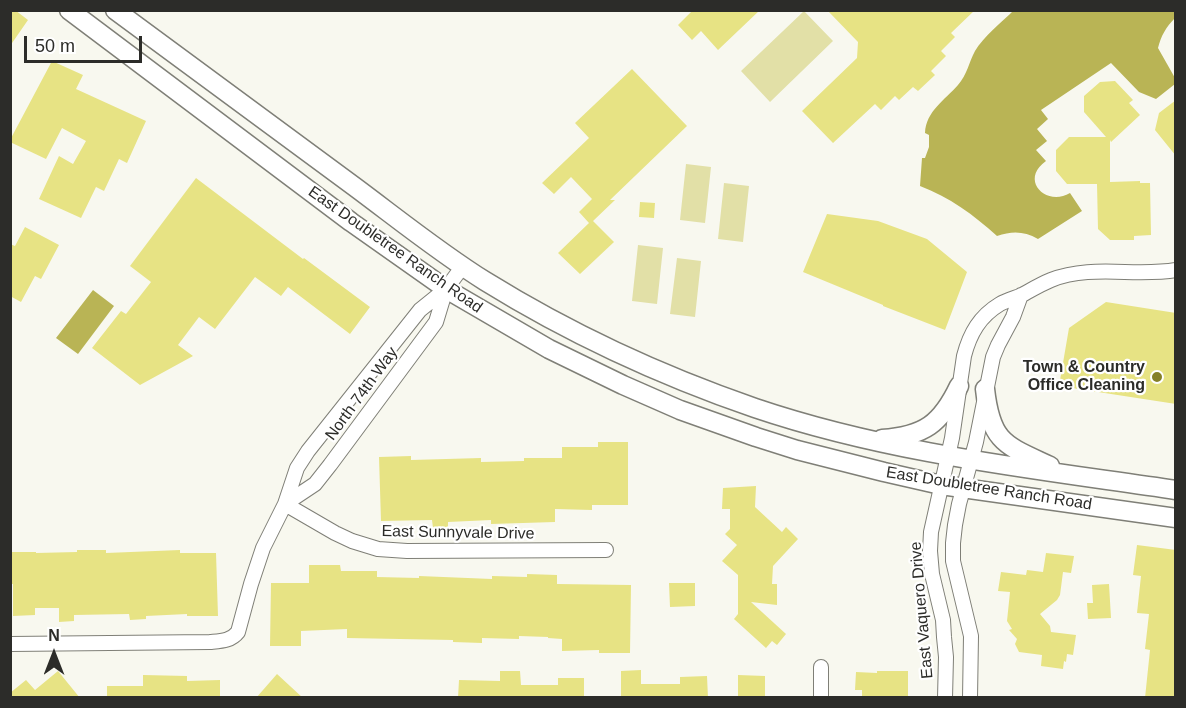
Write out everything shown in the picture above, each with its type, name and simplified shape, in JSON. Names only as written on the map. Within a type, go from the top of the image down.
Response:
[{"type":"main road","name":"East Doubletree Ranch Road","points":[[69,10],[351,222],[446,289],[577,364],[715,424],[797,450],[941,485],[1176,518]]},
{"type":"main road","name":"East Doubletree Ranch Road","points":[[115,10],[463,266],[553,321],[662,372],[755,408],[868,440],[971,460],[1176,489]]},
{"type":"main road","points":[[868,440],[902,436],[930,426],[939,419],[959,386]]},
{"type":"main road","points":[[986,390],[990,416],[1000,438],[1015,450],[1068,474]]},
{"type":"street","name":"North 74th Way","points":[[10,644],[210,642],[234,638],[238,632],[263,548],[285,504],[297,468],[321,434],[420,310],[446,289],[463,266]]},
{"type":"street","name":"East Vaquero Drive","points":[[945,698],[946,657],[943,620],[932,574],[930,551],[941,485],[952,438],[964,356],[967,343],[975,328],[1001,303],[1051,280],[1086,272],[1176,270]]},
{"type":"street","name":"North 74th Way","points":[[285,504],[315,484],[341,451],[436,322],[446,289]]},
{"type":"street","points":[[970,698],[970,636],[952,561],[955,525],[993,357],[1021,295]]},
{"type":"street","points":[[321,434],[341,451]]},
{"type":"street","name":"East Sunnyvale Drive","points":[[285,504],[346,539],[378,549],[407,551],[606,550]]},
{"type":"street","points":[[935,589],[958,584]]},
{"type":"street","points":[[944,637],[970,636]]},
{"type":"street","points":[[821,667],[821,698]]},
{"type":"shaded area","points":[[1014,10],[1175,11],[1175,18],[1164,32],[1158,48],[1175,78],[1175,84],[1156,99],[1139,92],[1111,63],[1041,110],[1048,119],[1037,129],[1047,141],[1036,150],[1046,161],[1038,168],[1035,183],[1045,194],[1052,197],[1070,193],[1082,211],[1038,239],[1028,234],[1018,233],[997,236],[961,207],[920,186],[922,158],[925,158],[929,147],[929,135],[925,133],[926,125],[932,112],[961,81],[978,46]]},
{"type":"shaded area","points":[[804,11],[833,41],[770,102],[741,71]]},
{"type":"shaded area","points":[[686,164],[711,167],[705,223],[680,220]]},
{"type":"shaded area","points":[[724,183],[749,186],[743,242],[718,239]]},
{"type":"shaded area","points":[[638,245],[663,248],[657,304],[632,301]]},
{"type":"shaded area","points":[[677,258],[701,261],[695,317],[670,314]]},
{"type":"shaded area","points":[[93,290],[114,306],[78,354],[56,338]]},
{"type":"building","points":[[10,10],[15,10],[28,20],[10,46]]},
{"type":"building","points":[[693,10],[760,10],[718,50],[701,31],[692,40],[678,25]]},
{"type":"building","points":[[827,10],[906,12],[975,10],[951,33],[955,37],[941,51],[946,56],[931,71],[935,75],[918,91],[913,87],[899,100],[895,96],[881,110],[875,104],[833,143],[802,111],[857,58],[858,42]]},
{"type":"building","points":[[52,61],[83,75],[76,89],[146,121],[127,163],[119,159],[104,191],[96,187],[81,218],[39,199],[59,156],[73,164],[86,141],[62,128],[46,159],[10,142]]},
{"type":"building","points":[[632,69],[687,126],[610,200],[615,200],[593,221],[614,242],[580,274],[558,253],[589,223],[579,212],[592,199],[571,177],[554,194],[542,183],[589,138],[575,123]]},
{"type":"building","points":[[1115,81],[1133,100],[1129,103],[1140,115],[1111,142],[1110,140],[1110,182],[1150,183],[1151,235],[1134,236],[1134,240],[1110,240],[1098,229],[1097,184],[1067,184],[1056,171],[1056,150],[1069,137],[1106,137],[1084,112],[1084,96],[1100,82]]},
{"type":"building","points":[[1176,100],[1176,156],[1155,130],[1159,113]]},
{"type":"building","points":[[196,178],[370,307],[350,334],[288,287],[281,296],[255,277],[215,329],[199,317],[178,345],[193,356],[140,385],[92,348],[121,311],[126,314],[151,282],[130,266]]},
{"type":"building","points":[[640,202],[655,203],[654,218],[639,217]]},
{"type":"building","points":[[827,214],[878,221],[927,239],[967,272],[945,330],[803,272]]},
{"type":"building","points":[[25,227],[59,245],[41,279],[35,276],[21,302],[10,296],[10,244],[15,246]]},
{"type":"building","points":[[1106,302],[1176,313],[1176,404],[1059,386],[1069,328]]},
{"type":"building","points":[[598,442],[628,442],[628,505],[592,505],[592,510],[555,509],[555,522],[491,524],[491,520],[448,522],[448,528],[433,528],[432,520],[381,521],[379,457],[411,456],[411,460],[481,458],[481,462],[524,461],[524,458],[562,458],[562,447],[598,447]]},
{"type":"building","points":[[756,486],[755,507],[782,532],[786,527],[798,539],[773,566],[772,584],[777,584],[777,605],[751,602],[786,634],[777,645],[772,641],[766,648],[734,619],[738,614],[738,575],[722,561],[737,545],[725,534],[730,529],[730,509],[722,509],[723,488]]},
{"type":"building","points":[[1137,545],[1176,550],[1176,698],[1145,698],[1150,650],[1145,649],[1149,614],[1137,613],[1141,576],[1133,575]]},
{"type":"building","points":[[77,550],[106,550],[106,553],[180,550],[180,553],[216,553],[218,616],[187,616],[187,614],[146,616],[146,619],[130,620],[129,614],[74,615],[74,621],[59,622],[59,608],[35,608],[35,615],[13,616],[10,552],[77,552]]},
{"type":"building","points":[[1046,553],[1074,556],[1071,573],[1063,572],[1060,595],[1040,614],[1050,626],[1051,632],[1076,635],[1073,655],[1067,654],[1063,669],[1041,666],[1042,655],[1019,652],[1015,644],[1017,639],[1009,630],[1012,629],[1007,621],[1010,592],[998,591],[1001,572],[1026,575],[1027,570],[1043,572]]},
{"type":"building","points":[[309,565],[340,565],[341,571],[377,571],[377,577],[492,579],[492,576],[527,577],[527,574],[557,575],[557,584],[631,585],[630,653],[599,653],[599,650],[562,651],[562,639],[548,637],[482,638],[482,643],[453,642],[453,640],[347,638],[347,629],[301,631],[301,646],[270,646],[271,583],[309,583]]},
{"type":"building","points":[[669,583],[695,583],[695,606],[670,607]]},
{"type":"building","points":[[1109,584],[1111,618],[1088,619],[1087,603],[1093,603],[1092,585]]},
{"type":"building","points":[[641,670],[641,684],[680,684],[680,677],[707,676],[708,698],[621,698],[621,671]]},
{"type":"building","points":[[58,671],[80,698],[10,698],[10,693],[26,680],[35,690]]},
{"type":"building","points":[[500,671],[520,671],[521,685],[558,685],[558,678],[584,678],[584,698],[458,698],[459,680],[500,681]]},
{"type":"building","points":[[877,671],[908,671],[908,698],[862,698],[862,690],[855,690],[856,672],[877,673]]},
{"type":"building","points":[[277,674],[303,698],[256,698]]},
{"type":"building","points":[[143,675],[187,676],[187,681],[220,680],[220,698],[107,698],[107,686],[143,686]]},
{"type":"building","points":[[738,675],[765,676],[765,698],[738,698]]},
{"type":"place","name":"Town & Country Office Cleaning","points":[[1157,377]]}]
